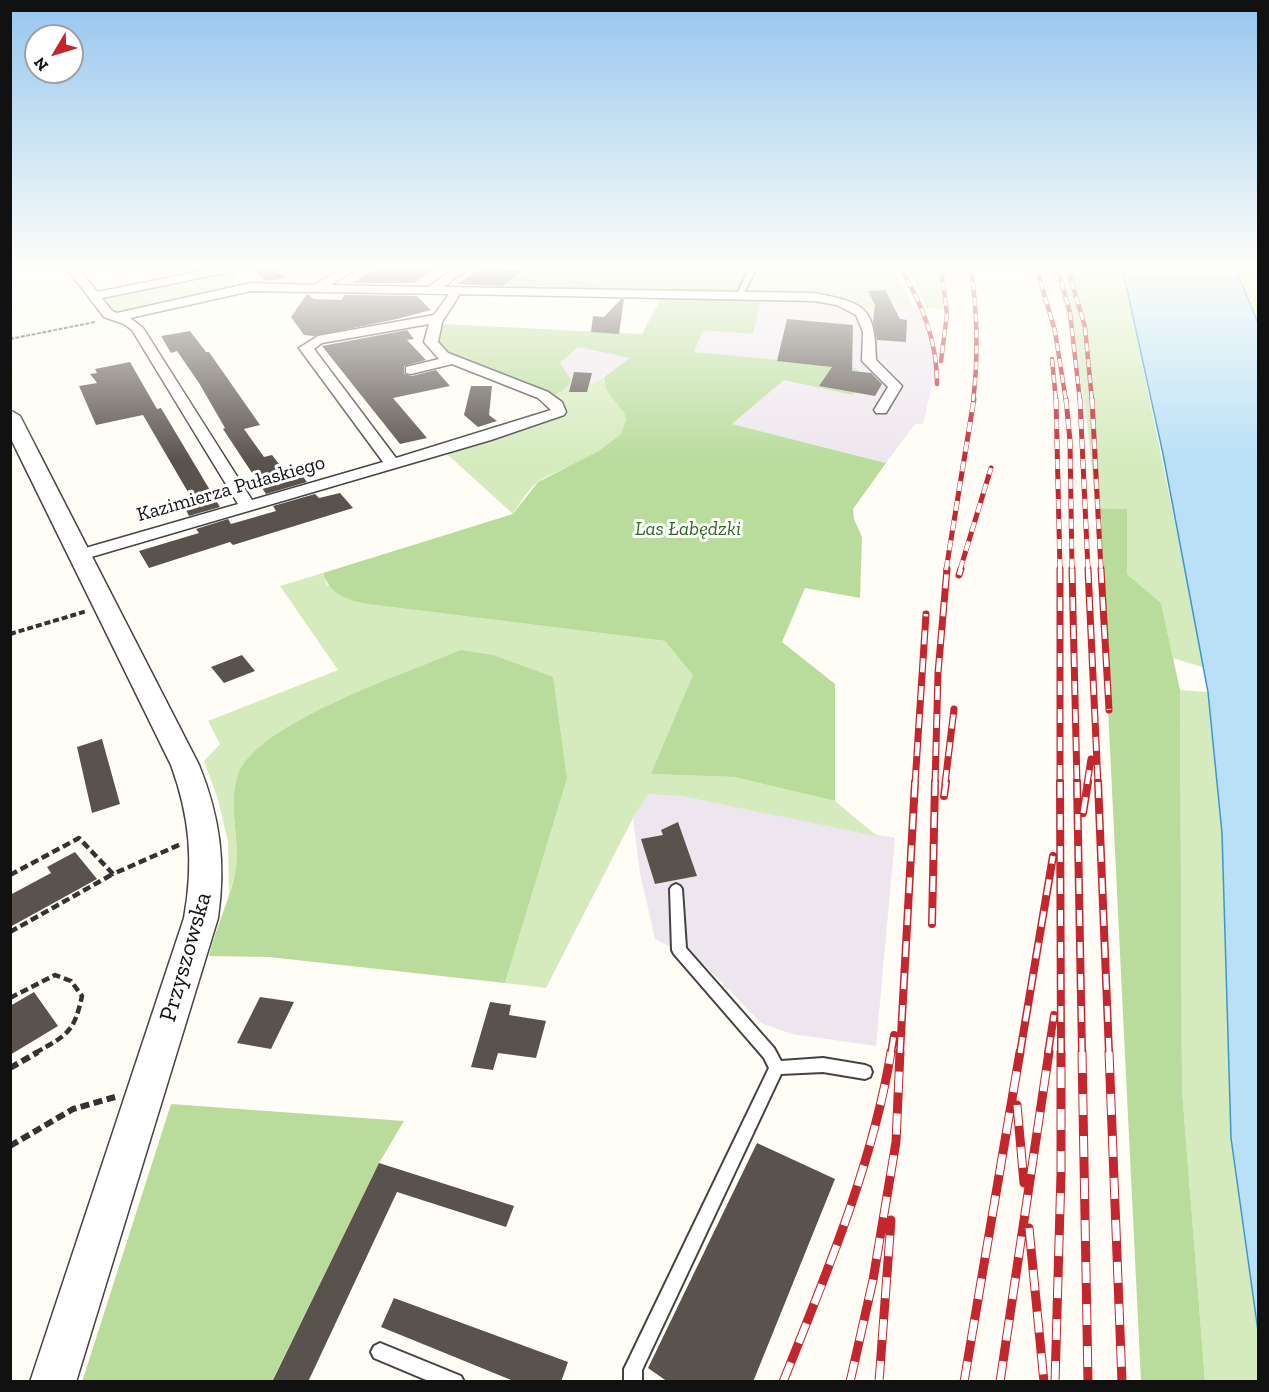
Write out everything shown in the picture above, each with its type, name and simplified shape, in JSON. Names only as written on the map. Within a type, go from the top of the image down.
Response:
[{"type":"street","points":[[139,331],[247,506]]},
{"type":"street","points":[[368,331],[318,340],[306,348],[392,464]]},
{"type":"street","name":"Kazimierza Pułaskiego","points":[[81,555],[392,464],[559,412],[556,405],[543,395],[452,360],[434,349],[431,342],[435,331]]},
{"type":"street","points":[[869,331],[869,361],[895,386],[881,410]]},
{"type":"street","points":[[411,370],[452,360]]},
{"type":"street","name":"Przyszowska","points":[[10,416],[81,555],[197,794],[207,832],[208,879],[190,955],[53,1382]]},
{"type":"lane","points":[[676,889],[680,950],[769,1053],[777,1068]]},
{"type":"lane","points":[[777,1068],[823,1065],[866,1072]]},
{"type":"lane","points":[[633,1382],[633,1370],[777,1068]]},
{"type":"lane","points":[[381,1352],[455,1382]]},
{"type":"path","points":[[10,339],[49,331]]},
{"type":"path","points":[[10,634],[90,610]]},
{"type":"path","points":[[10,875],[79,838],[113,874]]},
{"type":"path","points":[[10,932],[113,874],[187,842]]},
{"type":"path","points":[[10,998],[55,975],[71,981],[82,996],[77,1020],[66,1035],[10,1068]]},
{"type":"path","points":[[10,1146],[70,1110],[97,1099],[120,1096]]},
{"type":"shaded area","points":[[702,331],[930,331],[938,360],[923,424],[915,424],[886,463],[732,424],[784,380],[852,395],[693,352]]},
{"type":"shaded area","points":[[578,346],[631,358],[592,384],[571,379],[560,363]]},
{"type":"shaded area","points":[[648,793],[681,796],[895,838],[876,1046],[792,1034],[761,1023],[705,965],[655,939],[640,873],[633,818]]},
{"type":"green space","name":"Las Łabędzki","points":[[427,331],[582,331],[642,334],[644,331],[703,331],[694,352],[853,367],[869,378],[852,395],[784,380],[732,424],[886,463],[853,509],[854,519],[862,537],[860,598],[805,588],[782,642],[835,684],[835,801],[734,777],[651,774],[693,675],[665,641],[367,604],[334,591],[323,573],[513,514],[538,482],[599,451],[621,434],[626,420],[624,413],[606,389],[604,377],[630,358],[578,347],[560,363],[571,379],[567,387],[545,399],[437,355],[424,341]]},
{"type":"green space","name":"Las Łabędzki","points":[[715,331],[754,331],[753,334]]},
{"type":"green space","points":[[1070,331],[1135,331],[1205,668],[1173,658],[1161,603],[1127,574],[1127,509],[1095,508],[1090,447]]},
{"type":"green space","points":[[604,377],[607,389],[623,410],[626,422],[623,432],[615,441],[590,457],[539,481],[528,492],[513,514],[438,446],[551,411],[552,407],[545,399],[560,393],[571,379],[592,384]]},
{"type":"green space","points":[[1095,508],[1127,509],[1127,574],[1161,603],[1180,690],[1182,1090],[1205,1381],[1141,1381],[1107,688]]},
{"type":"green space","points":[[323,573],[327,585],[367,604],[665,641],[694,674],[652,774],[734,777],[835,801],[877,836],[681,796],[648,794],[633,818],[546,988],[505,983],[567,779],[460,650],[371,686],[302,719],[272,737],[250,757],[237,777],[235,788],[237,857],[229,894],[228,842],[218,799],[204,761],[220,744],[208,721],[338,670],[280,586]]},
{"type":"green space","points":[[460,650],[493,655],[553,677],[567,779],[505,983],[269,957],[209,956],[236,868],[235,788],[237,777],[249,757],[271,738],[301,719],[371,686]]},
{"type":"green space","points":[[1180,690],[1208,692],[1222,833],[1231,1138],[1258,1331],[1258,1381],[1205,1381],[1182,1090]]},
{"type":"green space","points":[[171,1104],[404,1121],[379,1163],[272,1381],[82,1382]]},
{"type":"water","points":[[1136,331],[1258,331],[1258,1331],[1231,1138],[1222,833],[1208,692],[1163,454]]},
{"type":"building","points":[[190,331],[206,352],[209,352],[260,425],[244,429],[264,457],[272,455],[282,468],[289,467],[292,471],[298,470],[307,482],[266,494],[223,429],[225,428],[199,383],[177,351],[171,353],[161,336]]},
{"type":"building","points":[[301,331],[339,331],[314,336],[304,335]]},
{"type":"building","points":[[408,331],[414,339],[407,340],[426,360],[404,366],[404,374],[412,376],[436,370],[450,386],[393,398],[427,438],[400,444],[322,346]]},
{"type":"building","points":[[591,331],[619,331],[619,334]]},
{"type":"building","points":[[784,331],[853,331],[852,371],[871,373],[882,384],[875,396],[819,386],[832,367],[777,361]]},
{"type":"building","points":[[875,331],[907,331],[906,342],[877,340]]},
{"type":"building","points":[[130,362],[157,409],[161,408],[220,507],[189,516],[182,502],[192,499],[143,415],[96,425],[79,386],[97,383],[90,374],[97,373],[95,369]]},
{"type":"building","points":[[574,372],[592,373],[587,392],[569,392]]},
{"type":"building","points":[[471,386],[492,386],[489,415],[497,421],[478,427],[464,415]]},
{"type":"building","points":[[340,493],[353,508],[233,545],[230,542],[149,568],[139,551],[199,533],[196,529],[228,519],[231,524],[276,511],[273,506],[315,494],[319,498]]},
{"type":"building","points":[[242,655],[255,671],[224,683],[211,667]]},
{"type":"building","points":[[102,739],[120,804],[92,813],[77,747]]},
{"type":"building","points":[[678,822],[697,876],[655,884],[641,839],[663,835],[661,830]]},
{"type":"building","points":[[75,852],[97,879],[10,927],[10,895],[51,873],[47,867]]},
{"type":"building","points":[[34,992],[58,1026],[10,1055],[10,1006]]},
{"type":"building","points":[[260,997],[294,1002],[271,1049],[237,1043]]},
{"type":"building","points":[[490,1002],[511,1005],[509,1015],[546,1021],[536,1058],[498,1053],[493,1070],[471,1067]]},
{"type":"building","points":[[757,1143],[835,1179],[753,1382],[668,1382],[648,1368]]},
{"type":"building","points":[[379,1163],[514,1206],[506,1227],[397,1192],[308,1382],[272,1382]]},
{"type":"building","points":[[394,1298],[568,1362],[561,1382],[516,1382],[381,1327]]},
{"type":"railway","points":[[929,331],[937,384]]},
{"type":"railway","points":[[941,361],[945,331]]},
{"type":"railway","points":[[973,401],[977,331]]},
{"type":"railway","points":[[1055,331],[1066,401]]},
{"type":"railway","points":[[1072,331],[1080,401]]},
{"type":"railway","points":[[1085,331],[1092,401]]},
{"type":"railway","points":[[1052,359],[1056,401]]},
{"type":"railway","points":[[946,570],[974,399]]},
{"type":"railway","points":[[1056,399],[1060,570]]},
{"type":"railway","points":[[1066,399],[1070,441],[1072,570]]},
{"type":"railway","points":[[1080,399],[1088,570]]},
{"type":"railway","points":[[1092,399],[1101,570]]},
{"type":"railway","points":[[960,570],[991,468]]},
{"type":"railway","points":[[935,784],[938,673],[947,569]]},
{"type":"railway","points":[[959,575],[961,569]]},
{"type":"railway","points":[[1072,569],[1077,784]]},
{"type":"railway","points":[[1088,569],[1098,784]]},
{"type":"railway","points":[[1101,569],[1109,710]]},
{"type":"railway","points":[[1060,570],[1060,782]]},
{"type":"railway","points":[[915,784],[926,614]]},
{"type":"railway","points":[[945,784],[954,709]]},
{"type":"railway","points":[[1087,784],[1091,759]]},
{"type":"railway","points":[[900,1053],[915,782]]},
{"type":"railway","points":[[932,924],[935,782]]},
{"type":"railway","points":[[944,796],[946,782]]},
{"type":"railway","points":[[1060,782],[1061,1053]]},
{"type":"railway","points":[[1077,782],[1082,1053]]},
{"type":"railway","points":[[1083,813],[1088,782]]},
{"type":"railway","points":[[1098,782],[1109,1053]]},
{"type":"railway","points":[[1020,1053],[1053,856]]},
{"type":"railway","points":[[1048,1053],[1054,1015]]},
{"type":"railway","points":[[891,1053],[894,1035]]},
{"type":"railway","points":[[783,1382],[831,1260],[860,1178],[883,1095],[891,1052]]},
{"type":"railway","points":[[850,1382],[873,1280],[896,1142],[900,1052]]},
{"type":"railway","points":[[964,1382],[1020,1052]]},
{"type":"railway","points":[[1000,1382],[1049,1052]]},
{"type":"railway","points":[[1082,1052],[1088,1382]]},
{"type":"railway","points":[[1109,1052],[1122,1382]]},
{"type":"railway","points":[[1055,1382],[1061,1173],[1061,1053]]},
{"type":"railway","points":[[1017,1105],[1024,1183]]},
{"type":"railway","points":[[879,1382],[891,1220]]},
{"type":"railway","points":[[1029,1228],[1044,1382]]}]
